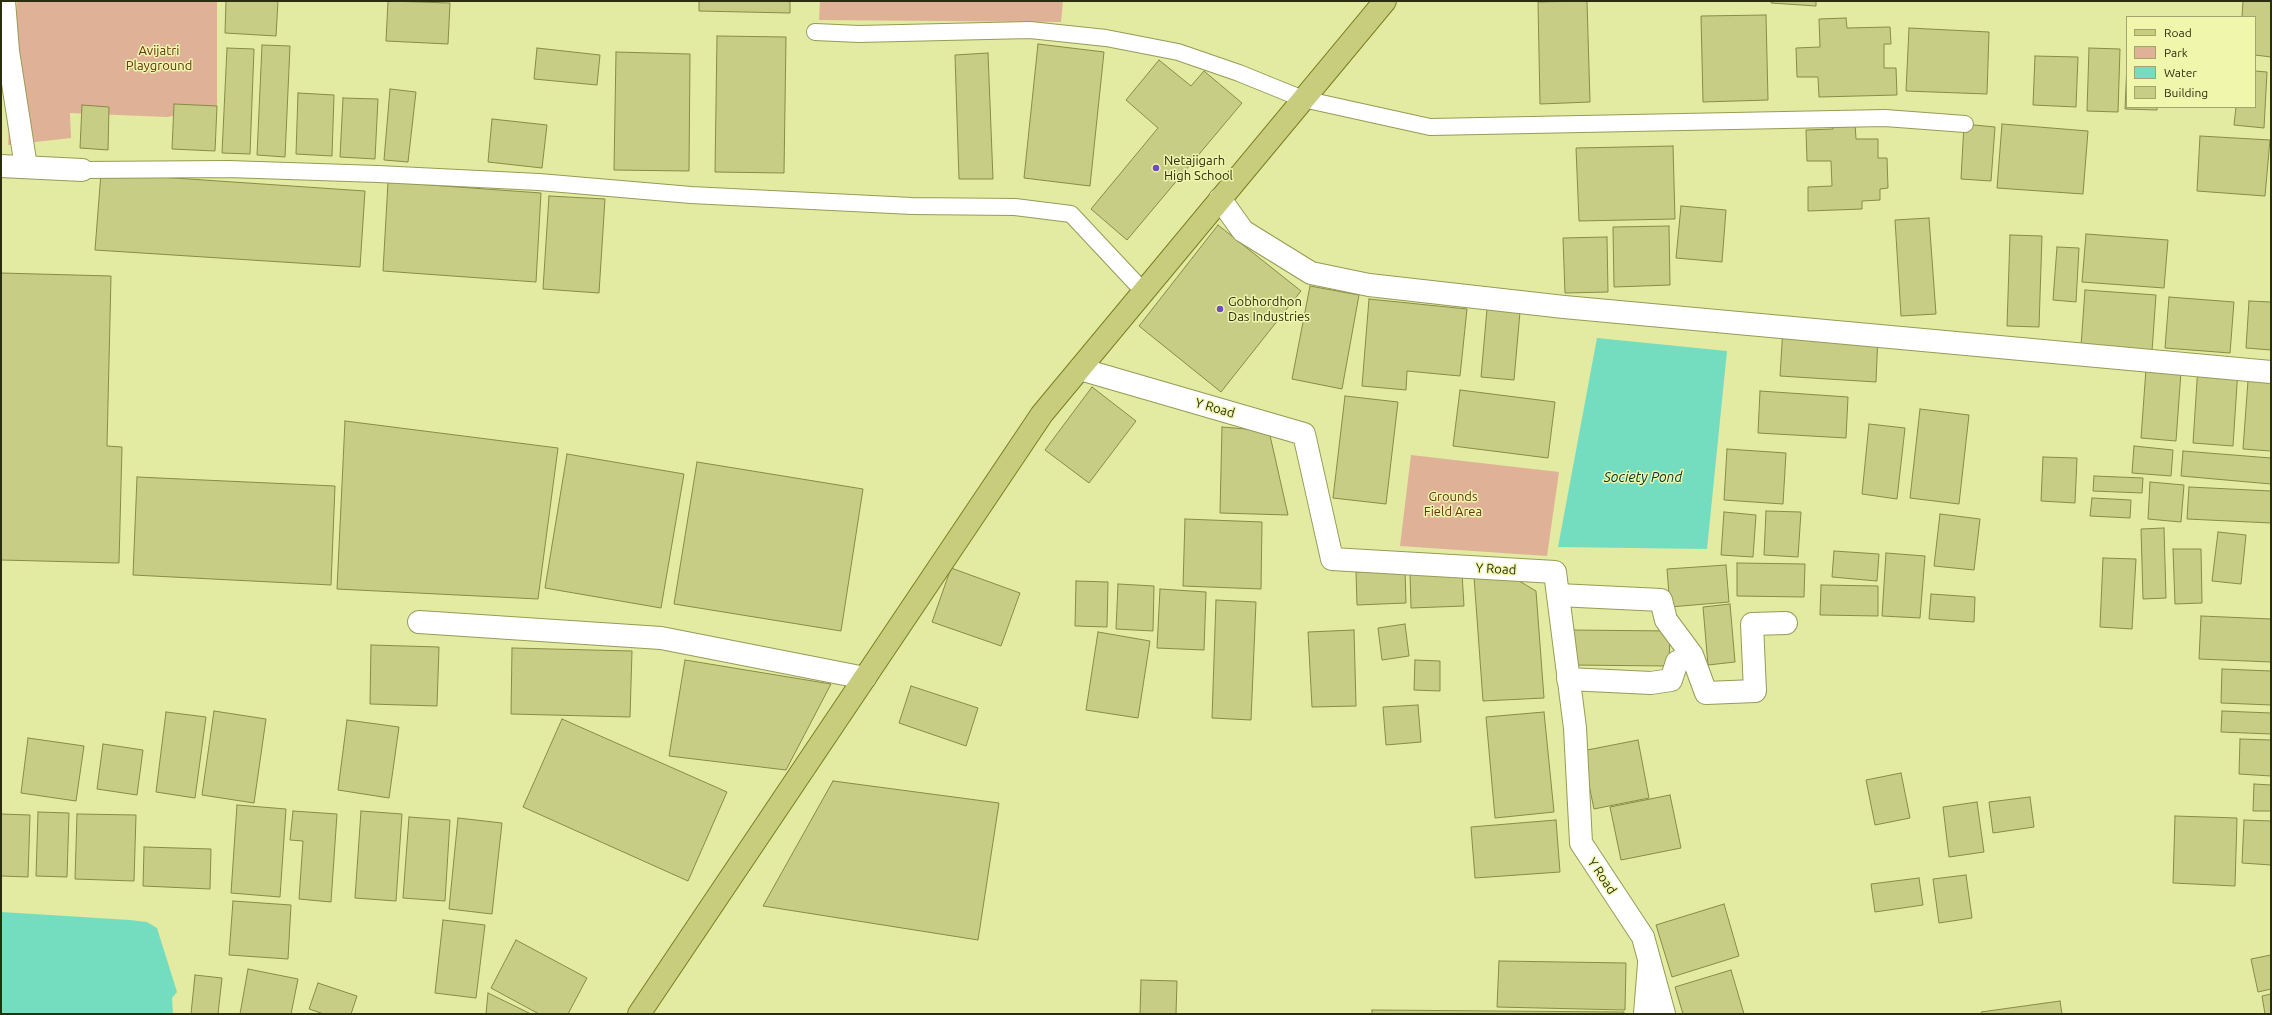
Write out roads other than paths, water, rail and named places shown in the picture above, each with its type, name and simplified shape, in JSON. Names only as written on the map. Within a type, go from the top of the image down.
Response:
[{"type":"main road","points":[[639,1014],[1042,414],[1385,1]]},
{"type":"street","points":[[4,1],[8,51],[26,167]]},
{"type":"street","points":[[1,166],[82,170]]},
{"type":"street","points":[[1220,199],[1243,231],[1311,272],[1369,285],[1564,307],[2271,372]]},
{"type":"street","name":"Y Road","points":[[1080,369],[1304,434],[1332,559],[1555,572],[1575,728],[1581,843],[1643,937],[1664,1014]]},
{"type":"street","points":[[1558,595],[1661,600],[1666,620],[1692,655],[1706,694],[1755,691],[1752,624],[1786,623]]},
{"type":"street","points":[[418,622],[660,638],[865,678]]},
{"type":"street","points":[[1568,679],[1650,683],[1671,680],[1677,662],[1692,655]]},
{"type":"street","points":[[1645,1014],[1650,961]]},
{"type":"lane","points":[[815,32],[859,34],[1030,30],[1106,38],[1178,52],[1239,73],[1303,100],[1430,127],[1885,118],[1965,124]]},
{"type":"lane","points":[[82,170],[228,169],[378,174],[539,182],[691,195],[912,206],[1014,207],[1036,209],[1071,214],[1144,292]]},
{"type":"water","name":"Society Pond","points":[[1597,338],[1727,351],[1707,549],[1558,547]]},
{"type":"water","points":[[1,912],[147,922],[157,928],[177,992],[172,998],[173,1014],[1,1014]]},
{"type":"place","name":"Netajigarh High School","points":[[1156,168]]},
{"type":"place","name":"Gobhordhon Das Industries","points":[[1220,309]]},
{"type":"park label","name":"Avijatri Playground","points":[[159,58]]},
{"type":"park label","name":"Grounds Field Area","points":[[1453,504]]}]
